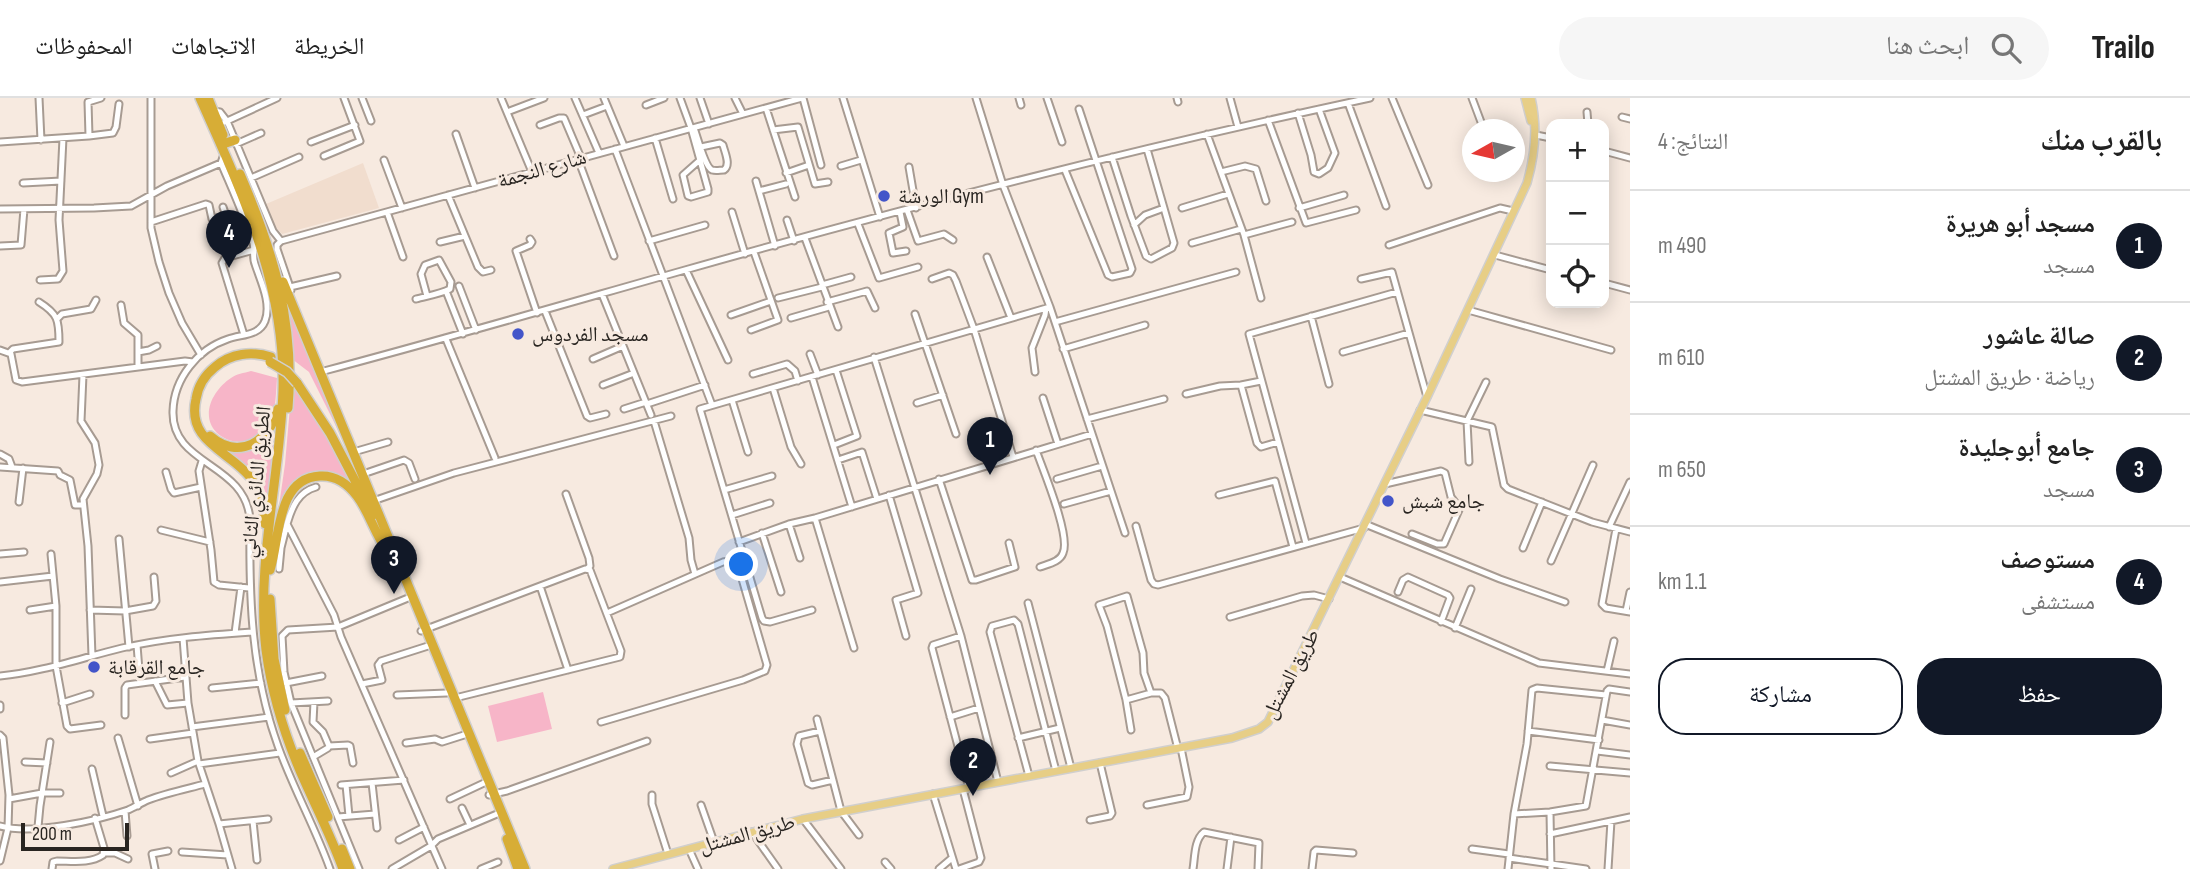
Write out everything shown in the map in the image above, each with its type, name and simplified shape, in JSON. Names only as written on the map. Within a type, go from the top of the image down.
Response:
[{"type":"highway","name":"الطريق الدائري الثاني","points":[[200,98],[230,144],[230,167],[241,202],[260,241],[272,284],[281,335],[283,380],[265,640],[273,689],[293,754],[343,869]]},
{"type":"highway","name":"الطريق الدائري الثاني","points":[[208,98],[213,111],[223,123],[266,238],[283,301],[289,365],[288,408],[271,569],[271,637],[282,698],[298,750],[350,869]]},
{"type":"highway","points":[[266,238],[451,696],[525,869]]},
{"type":"highway","points":[[271,569],[264,510],[258,489],[244,470],[204,437],[196,421],[194,408],[203,380],[222,362],[246,354],[284,363],[321,411],[356,471],[366,481]]},
{"type":"highway","points":[[283,380],[274,420],[267,433],[257,442],[245,447],[227,446],[215,440],[200,419],[202,392],[212,376],[223,367],[241,359],[271,359],[297,383],[346,462],[389,553],[424,630],[428,646],[451,696],[484,782],[492,794],[518,869]]},
{"type":"highway","points":[[271,569],[289,496],[300,484],[315,477],[336,479],[354,492],[389,553]]},
{"type":"main road","name":"طريق المشتل","points":[[1525,98],[1535,132]]},
{"type":"main road","name":"طريق المشتل","points":[[613,869],[803,819],[1180,749],[1250,733],[1268,722],[1427,397],[1527,183],[1532,165],[1535,132],[1531,98]]},
{"type":"street","points":[[39,98],[41,140]]},
{"type":"street","points":[[89,136],[88,102],[101,98]]},
{"type":"street","points":[[152,98],[151,222],[169,293],[182,323],[201,355]]},
{"type":"street","points":[[223,123],[277,98]]},
{"type":"street","points":[[324,156],[360,142],[344,98]]},
{"type":"street","points":[[362,98],[371,121]]},
{"type":"street","points":[[502,98],[532,172]]},
{"type":"street","points":[[508,112],[544,98]]},
{"type":"street","points":[[576,98],[600,153]]},
{"type":"street","points":[[604,98],[624,146]]},
{"type":"street","points":[[646,104],[664,98]]},
{"type":"street","points":[[680,98],[708,167],[712,170],[727,168],[723,145],[720,143],[701,147]]},
{"type":"street","points":[[700,98],[709,124]]},
{"type":"street","points":[[736,98],[743,114]]},
{"type":"street","points":[[802,98],[821,165]]},
{"type":"street","name":"شارع النجمة","points":[[282,241],[766,108],[783,100],[802,98]]},
{"type":"street","points":[[843,98],[880,217]]},
{"type":"street","points":[[976,98],[1003,184],[1055,322],[1125,533]]},
{"type":"street","points":[[1047,98],[1062,142]]},
{"type":"street","points":[[1230,98],[1238,127]]},
{"type":"street","points":[[1326,98],[1329,106]]},
{"type":"street","points":[[324,371],[1003,184],[1345,101],[1370,98]]},
{"type":"street","points":[[1392,98],[1428,186]]},
{"type":"street","points":[[1472,98],[1480,119]]},
{"type":"street","points":[[1345,101],[1386,206]]},
{"type":"street","points":[[0,142],[113,133],[118,104]]},
{"type":"street","points":[[583,115],[607,106]]},
{"type":"street","points":[[766,108],[795,197]]},
{"type":"street","points":[[1065,170],[1108,275],[1112,277],[1130,273],[1132,269],[1079,109]]},
{"type":"street","points":[[1298,113],[1314,172],[1319,174],[1331,164],[1335,153],[1319,109]]},
{"type":"street","points":[[1587,112],[1588,119]]},
{"type":"street","points":[[1622,117],[1630,119]]},
{"type":"street","points":[[540,125],[564,118],[614,256]]},
{"type":"street","points":[[1268,120],[1304,221],[1308,223],[1356,210]]},
{"type":"street","points":[[311,142],[355,125]]},
{"type":"street","points":[[774,130],[798,127],[815,184],[828,182]]},
{"type":"street","points":[[693,128],[708,191],[691,197],[688,196],[683,175],[700,160]]},
{"type":"street","points":[[1535,132],[1546,136]]},
{"type":"street","points":[[0,209],[126,206],[221,163],[230,144],[261,133]]},
{"type":"street","points":[[456,134],[475,188]]},
{"type":"street","points":[[1207,134],[1243,232],[1261,298]]},
{"type":"street","points":[[40,280],[62,276],[60,208],[63,138]]},
{"type":"street","points":[[655,138],[674,200]]},
{"type":"street","points":[[230,144],[251,178],[273,231],[282,241],[277,244],[277,249],[290,287],[357,450],[366,481],[404,460],[409,463],[415,479]]},
{"type":"street","points":[[615,149],[712,405]]},
{"type":"street","points":[[1112,157],[1134,225],[1147,258],[1150,259],[1172,248],[1174,243],[1147,149]]},
{"type":"street","points":[[1609,152],[1630,158]]},
{"type":"street","points":[[251,178],[299,158]]},
{"type":"street","points":[[384,160],[402,208]]},
{"type":"street","points":[[841,166],[861,160]]},
{"type":"street","points":[[221,163],[230,167]]},
{"type":"street","points":[[221,163],[241,202],[254,250],[254,261],[262,282],[267,314],[261,328],[253,333],[222,341],[193,362],[177,393],[173,418],[181,438],[202,461],[233,481],[246,501],[250,519],[249,588],[252,632],[261,682],[280,753],[330,869]]},
{"type":"street","points":[[786,173],[809,165]]},
{"type":"street","points":[[1221,172],[1245,166],[1252,167],[1256,170],[1266,201]]},
{"type":"street","points":[[909,167],[916,208]]},
{"type":"street","points":[[23,183],[61,181]]},
{"type":"street","points":[[756,181],[775,246]]},
{"type":"street","points":[[759,191],[786,184]]},
{"type":"street","points":[[1182,208],[1228,194]]},
{"type":"street","points":[[447,195],[480,270],[491,270]]},
{"type":"street","points":[[1299,208],[1344,195]]},
{"type":"street","points":[[151,222],[206,204],[209,205],[212,219],[225,216]]},
{"type":"street","points":[[223,207],[237,249]]},
{"type":"street","points":[[1134,225],[1145,215],[1164,208]]},
{"type":"street","points":[[1389,245],[1500,208],[1513,211]]},
{"type":"street","points":[[0,246],[21,245],[24,209]]},
{"type":"street","points":[[903,211],[918,241],[944,234],[953,240]]},
{"type":"street","points":[[903,211],[903,228],[889,233],[893,253],[906,251]]},
{"type":"street","points":[[387,212],[403,257]]},
{"type":"street","points":[[732,212],[745,254]]},
{"type":"street","points":[[788,219],[794,241]]},
{"type":"street","points":[[1192,243],[1292,222]]},
{"type":"street","points":[[858,224],[879,278],[918,267]]},
{"type":"street","points":[[649,241],[705,225]]},
{"type":"street","points":[[233,240],[250,234]]},
{"type":"street","points":[[440,242],[465,236]]},
{"type":"street","points":[[805,238],[838,327]]},
{"type":"street","points":[[530,239],[530,245],[516,251],[537,313]]},
{"type":"street","points":[[244,335],[222,263],[225,258],[254,250]]},
{"type":"street","points":[[751,330],[778,320],[754,251]]},
{"type":"street","points":[[1495,255],[1546,269]]},
{"type":"street","points":[[987,257],[1011,318]]},
{"type":"street","points":[[416,299],[446,291],[450,289],[451,282],[442,262],[438,260],[425,265],[421,274],[427,296]]},
{"type":"street","points":[[686,270],[728,359]]},
{"type":"street","points":[[1361,279],[1391,271],[1427,397]]},
{"type":"street","points":[[1055,322],[1236,272]]},
{"type":"street","points":[[932,279],[949,273],[953,275],[974,329],[1013,457]]},
{"type":"street","points":[[290,287],[337,276]]},
{"type":"street","points":[[778,298],[851,277]]},
{"type":"street","points":[[1609,284],[1630,290]]},
{"type":"street","points":[[459,286],[476,330]]},
{"type":"street","points":[[791,318],[867,290],[875,308]]},
{"type":"street","points":[[446,291],[463,334]]},
{"type":"street","points":[[1306,543],[1249,334],[1397,292]]},
{"type":"street","points":[[602,294],[652,418],[689,538],[695,574]]},
{"type":"street","points":[[57,319],[62,314],[91,309],[96,300]]},
{"type":"street","points":[[730,315],[771,301]]},
{"type":"street","points":[[0,350],[10,352],[58,343],[57,319],[51,309],[39,302]]},
{"type":"street","points":[[121,304],[125,325],[138,335],[138,367]]},
{"type":"street","points":[[812,610],[771,622],[764,621],[700,411],[702,408],[1048,308]]},
{"type":"street","points":[[1035,372],[1032,348],[1048,308]]},
{"type":"street","points":[[1468,310],[1611,350]]},
{"type":"street","points":[[545,311],[587,416],[590,418],[606,414]]},
{"type":"street","points":[[915,314],[956,434]]},
{"type":"street","points":[[1311,316],[1329,384]]},
{"type":"street","points":[[1063,349],[1145,325]]},
{"type":"street","points":[[1343,352],[1409,333]]},
{"type":"street","points":[[446,339],[495,458]]},
{"type":"street","points":[[138,352],[157,346]]},
{"type":"street","points":[[593,359],[623,346]]},
{"type":"street","points":[[10,352],[14,377],[20,382],[193,362]]},
{"type":"street","points":[[810,354],[852,507]]},
{"type":"street","points":[[874,358],[961,636],[998,782]]},
{"type":"street","points":[[753,374],[787,364],[795,371],[798,381]]},
{"type":"street","points":[[834,445],[857,436],[836,370]]},
{"type":"street","points":[[603,385],[634,373]]},
{"type":"street","points":[[83,375],[81,420],[95,443],[99,465],[97,474],[83,496],[88,546],[92,656]]},
{"type":"street","points":[[1186,394],[1261,381]]},
{"type":"street","points":[[1469,462],[1467,421],[1486,382]]},
{"type":"street","points":[[1241,385],[1257,443],[1261,447],[1278,442]]},
{"type":"street","points":[[624,409],[705,386]]},
{"type":"street","points":[[773,388],[791,447],[801,464]]},
{"type":"street","points":[[917,403],[943,395]]},
{"type":"street","points":[[1043,398],[1058,444]]},
{"type":"street","points":[[1087,419],[1164,398]]},
{"type":"street","points":[[732,400],[748,452]]},
{"type":"street","points":[[1420,411],[1493,428],[1505,487],[1572,514],[1630,532]]},
{"type":"street","points":[[373,501],[454,473],[652,418],[671,416]]},
{"type":"street","points":[[739,542],[789,524],[1091,434]]},
{"type":"street","points":[[357,450],[388,442]]},
{"type":"street","points":[[1036,450],[1062,527],[1065,547],[1059,559],[1040,567]]},
{"type":"street","points":[[838,460],[862,452],[877,499]]},
{"type":"street","points":[[0,454],[9,459],[12,467]]},
{"type":"street","points":[[202,461],[199,471],[214,582],[219,586],[249,588]]},
{"type":"street","points":[[1551,561],[1594,465]]},
{"type":"street","points":[[1057,479],[1102,466]]},
{"type":"street","points":[[0,467],[58,472],[70,480],[75,505],[83,505]]},
{"type":"street","points":[[19,502],[23,468]]},
{"type":"street","points":[[1385,484],[1441,471],[1445,473],[1450,494],[1459,510],[1444,544],[1440,545],[1412,534]]},
{"type":"street","points":[[166,472],[173,492],[201,487]]},
{"type":"street","points":[[724,489],[772,476]]},
{"type":"street","points":[[940,479],[972,580],[1015,567],[1009,543]]},
{"type":"street","points":[[1219,495],[1275,481],[1293,547]]},
{"type":"street","points":[[1609,527],[1630,482]]},
{"type":"street","points":[[271,569],[281,548],[295,502],[304,492],[316,487]]},
{"type":"street","points":[[1064,504],[1111,491]]},
{"type":"street","points":[[424,630],[587,569],[590,566],[589,558],[566,494]]},
{"type":"street","points":[[889,495],[918,593],[896,600],[906,636]]},
{"type":"street","points":[[1523,548],[1542,502]]},
{"type":"street","points":[[732,515],[770,503]]},
{"type":"street","points":[[815,518],[855,648]]},
{"type":"street","points":[[287,524],[320,585],[442,869]]},
{"type":"street","points":[[789,524],[800,558]]},
{"type":"street","points":[[1136,526],[1151,580],[1158,585],[1364,526],[1565,602]]},
{"type":"street","points":[[1616,529],[1602,604],[1606,608],[1628,612],[1630,592]]},
{"type":"street","points":[[161,530],[210,542]]},
{"type":"street","points":[[762,533],[781,592]]},
{"type":"street","points":[[119,539],[129,647]]},
{"type":"street","points":[[0,554],[24,552]]},
{"type":"street","points":[[51,554],[56,606],[56,666],[68,729],[101,725]]},
{"type":"street","points":[[601,722],[724,686],[767,669],[737,562],[723,562],[607,613]]},
{"type":"street","points":[[397,695],[451,696],[620,657],[621,651],[607,613],[587,569]]},
{"type":"street","points":[[0,582],[53,576]]},
{"type":"street","points":[[90,610],[125,611],[155,605],[153,577]]},
{"type":"street","points":[[1340,577],[1539,663],[1630,674]]},
{"type":"street","points":[[1398,592],[1403,580],[1408,577],[1448,595],[1450,598],[1441,622]]},
{"type":"street","points":[[540,586],[568,670]]},
{"type":"street","points":[[235,633],[241,587]]},
{"type":"street","points":[[1455,628],[1471,589]]},
{"type":"street","points":[[1230,617],[1302,596],[1314,595],[1329,599]]},
{"type":"street","points":[[1131,730],[1126,700],[1100,605],[1127,596],[1151,693]]},
{"type":"street","points":[[359,869],[291,703],[286,683],[283,633],[338,627],[408,598]]},
{"type":"street","points":[[1028,603],[1071,768]]},
{"type":"street","points":[[30,610],[56,606]]},
{"type":"street","points":[[1028,776],[990,632],[992,626],[1014,620],[1018,624],[1056,771]]},
{"type":"street","points":[[0,677],[137,645],[252,632]]},
{"type":"street","points":[[933,794],[952,858],[958,869],[979,862],[981,858],[966,788],[932,648],[933,645],[961,636]]},
{"type":"street","points":[[183,638],[188,703],[199,762],[232,869]]},
{"type":"street","points":[[1607,671],[1614,641]]},
{"type":"street","points":[[137,645],[140,683]]},
{"type":"street","points":[[362,684],[382,680],[378,665],[381,661],[428,646]]},
{"type":"street","points":[[286,683],[322,676]]},
{"type":"street","points":[[125,715],[125,688],[130,684],[185,677]]},
{"type":"street","points":[[155,681],[167,705],[188,703]]},
{"type":"street","points":[[212,688],[261,682]]},
{"type":"street","points":[[1508,869],[1532,691],[1534,688],[1606,695]]},
{"type":"street","points":[[1514,814],[1586,806],[1606,695],[1609,689],[1630,692]]},
{"type":"street","points":[[1126,700],[1151,693],[1161,694],[1165,698],[1189,788],[1187,797],[1147,806]]},
{"type":"street","points":[[62,703],[90,694]]},
{"type":"street","points":[[291,703],[328,701]]},
{"type":"street","points":[[314,702],[313,722],[323,732],[329,746]]},
{"type":"street","points":[[950,717],[979,708]]},
{"type":"street","points":[[150,739],[269,717]]},
{"type":"street","points":[[817,719],[841,811],[859,835]]},
{"type":"street","points":[[1602,720],[1630,725]]},
{"type":"street","points":[[1018,738],[1060,728]]},
{"type":"street","points":[[820,731],[799,737],[797,744],[809,785],[833,780]]},
{"type":"street","points":[[1528,731],[1599,740]]},
{"type":"street","points":[[406,743],[435,738],[442,742],[464,734]]},
{"type":"street","points":[[0,735],[3,738],[9,799],[9,828],[0,861]]},
{"type":"street","points":[[118,738],[138,806]]},
{"type":"street","points":[[492,794],[647,741]]},
{"type":"street","points":[[38,827],[50,742]]},
{"type":"street","points":[[313,757],[329,746],[351,746],[353,763]]},
{"type":"street","points":[[1597,751],[1630,755]]},
{"type":"street","points":[[171,773],[199,762],[280,753]]},
{"type":"street","points":[[25,762],[47,763]]},
{"type":"street","points":[[1090,820],[1110,816],[1112,813],[1101,763]]},
{"type":"street","points":[[1550,766],[1630,773]]},
{"type":"street","points":[[92,769],[103,816]]},
{"type":"street","points":[[349,816],[344,785],[404,779]]},
{"type":"street","points":[[450,799],[484,782]]},
{"type":"street","points":[[372,783],[377,828]]},
{"type":"street","points":[[0,826],[9,828],[68,824],[125,811],[148,800],[205,784]]},
{"type":"street","points":[[0,786],[8,788]]},
{"type":"street","points":[[9,799],[42,793],[60,793]]},
{"type":"street","points":[[652,795],[652,804],[668,855]]},
{"type":"street","points":[[701,805],[714,842]]},
{"type":"street","points":[[462,808],[470,825]]},
{"type":"street","points":[[125,811],[127,836]]},
{"type":"street","points":[[1550,812],[1551,867]]},
{"type":"street","points":[[338,817],[375,814]]},
{"type":"street","points":[[392,869],[438,839],[497,814]]},
{"type":"street","points":[[1550,834],[1630,817]]},
{"type":"street","points":[[94,818],[104,853]]},
{"type":"street","points":[[219,824],[268,819]]},
{"type":"street","points":[[803,819],[841,869]]},
{"type":"street","points":[[253,821],[257,860]]},
{"type":"street","points":[[1608,869],[1611,821]]},
{"type":"street","points":[[399,840],[424,827]]},
{"type":"street","points":[[752,832],[778,869]]},
{"type":"street","points":[[1193,869],[1200,835],[1204,832],[1259,844],[1258,869]]},
{"type":"street","points":[[1227,869],[1231,837]]},
{"type":"street","points":[[689,849],[698,869]]},
{"type":"street","points":[[1472,849],[1551,867],[1586,869]]},
{"type":"street","points":[[1312,869],[1316,850],[1353,853]]},
{"type":"street","points":[[155,869],[153,853],[168,851]]},
{"type":"street","points":[[182,852],[228,855]]},
{"type":"street","points":[[52,869],[54,862],[98,859],[104,853],[115,853],[128,859]]},
{"type":"street","points":[[939,869],[952,858]]},
{"type":"street","points":[[649,860],[653,869]]},
{"type":"street","points":[[481,869],[498,862]]},
{"type":"street","points":[[885,862],[891,869]]},
{"type":"shaded area","points":[[363,163],[379,208],[282,234],[273,224],[266,204]]},
{"type":"shaded area","points":[[284,292],[356,466],[309,372],[292,359]]},
{"type":"shaded area","points":[[251,371],[277,378],[273,415],[262,434],[247,441],[231,441],[217,433],[212,426],[209,418],[211,403],[214,395],[225,383],[235,376]]},
{"type":"shaded area","points":[[292,384],[327,435],[355,485],[309,476],[278,513],[285,464]]},
{"type":"shaded area","points":[[278,413],[266,516],[263,497],[221,447],[244,449]]},
{"type":"shaded area","points":[[543,692],[552,729],[497,742],[488,706]]},
{"type":"place","name":"الورشة Gym","points":[[884,196]]},
{"type":"place","name":"مستوصف","points":[[229,268]]},
{"type":"place","name":"مسجد الفردوس","points":[[518,334]]},
{"type":"place","name":"مسجد أبو هريرة","points":[[990,475]]},
{"type":"place","name":"جامع شبش","points":[[1388,501]]},
{"type":"place","name":"جامع أبوجليدة","points":[[394,594]]},
{"type":"place","name":"جامع القرقابة","points":[[94,667]]},
{"type":"place","name":"صالة عاشور","points":[[973,796]]}]
